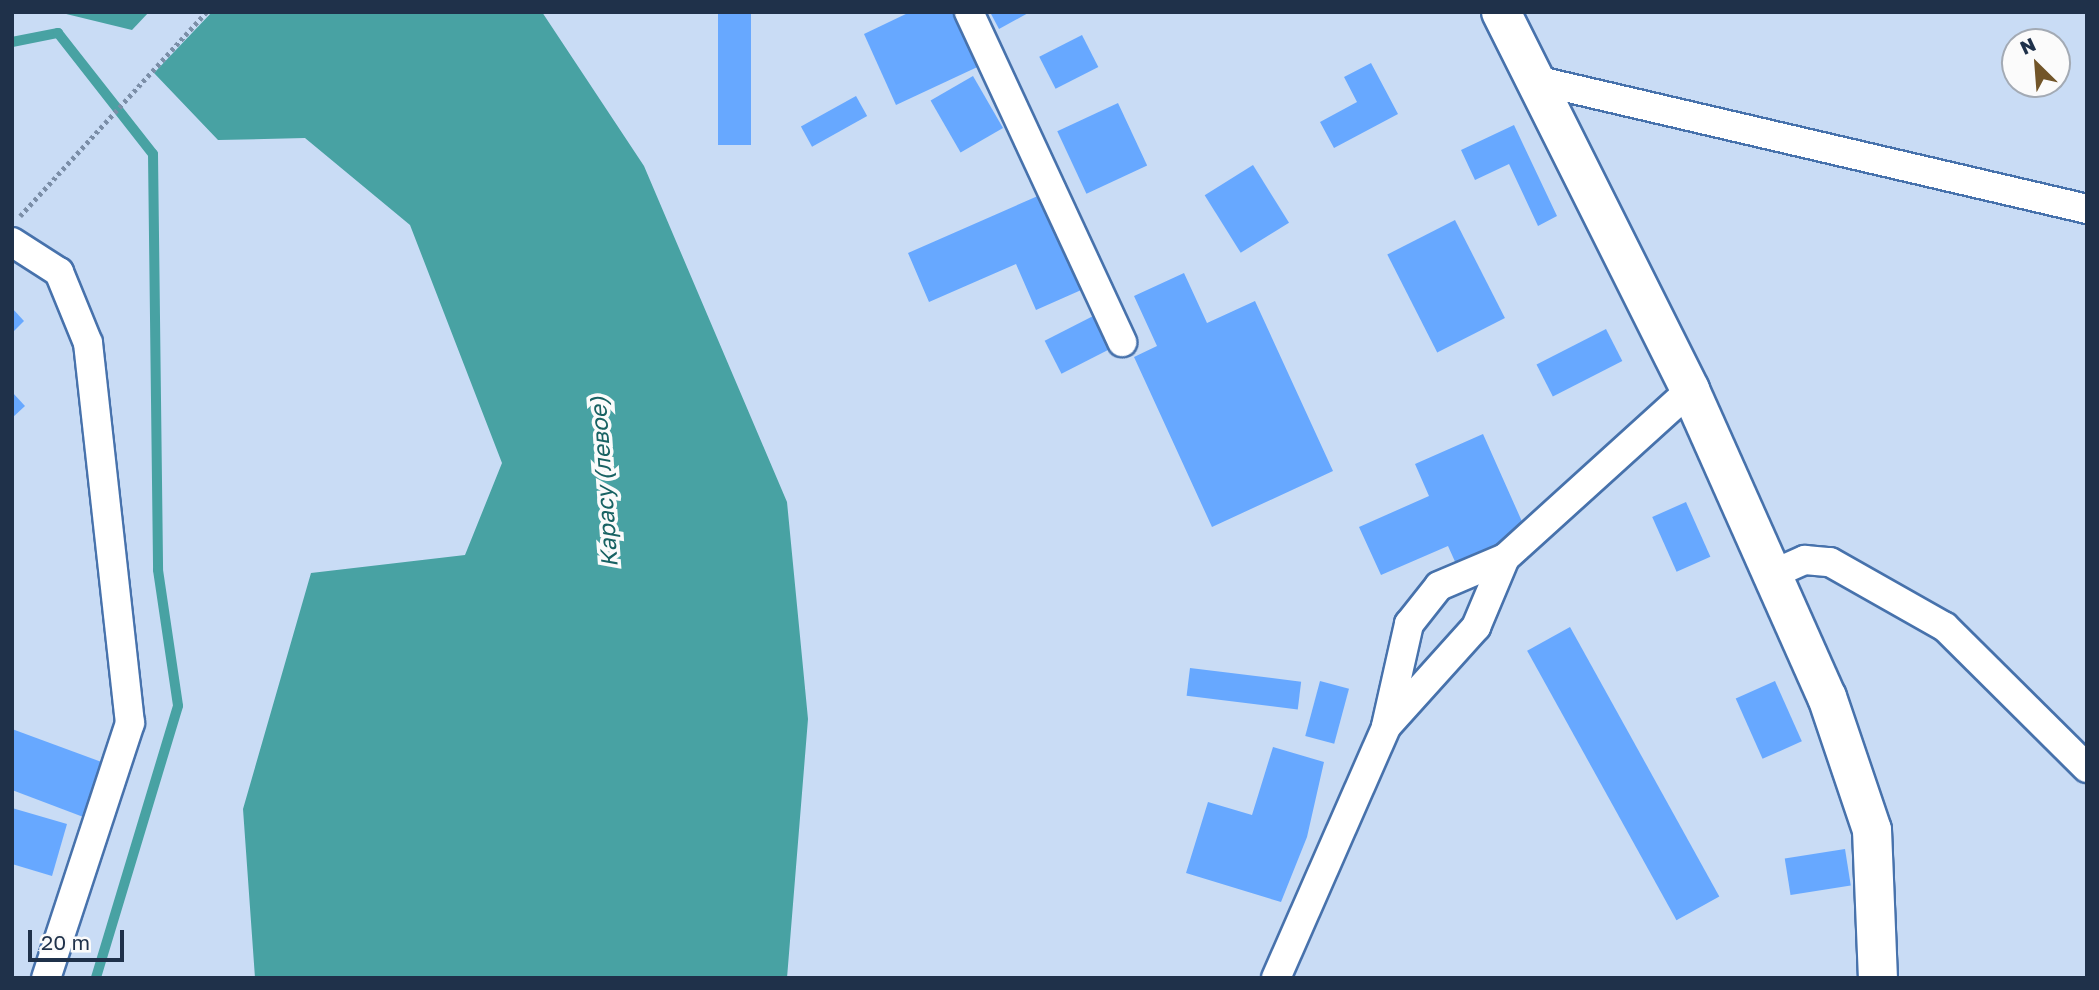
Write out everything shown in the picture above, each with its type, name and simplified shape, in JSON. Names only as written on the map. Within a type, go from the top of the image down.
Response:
[{"type":"main road","points":[[1501,12],[1690,390],[1827,697],[1872,830],[1878,978]]},
{"type":"street","points":[[969,12],[1122,342]]},
{"type":"street","points":[[1535,80],[2087,209]]},
{"type":"street","points":[[12,242],[58,272],[88,343],[130,723],[46,978]]},
{"type":"street","points":[[1276,978],[1385,727],[1409,624],[1439,586],[1505,558],[1690,390]]},
{"type":"street","points":[[1385,727],[1476,627],[1505,558]]},
{"type":"street","points":[[1773,574],[1805,560],[1830,562],[1945,627],[2087,768]]},
{"type":"path","points":[[12,224],[206,12]]},
{"type":"water","points":[[58,12],[149,12],[132,30]]},
{"type":"water","name":"Карасу (левое)","points":[[212,12],[542,12],[644,166],[787,502],[808,719],[787,978],[255,978],[243,809],[311,573],[465,555],[502,463],[410,225],[305,138],[218,140],[154,73]]},
{"type":"building","points":[[718,12],[751,12],[751,145],[718,145]]},
{"type":"building","points":[[910,12],[962,12],[986,63],[896,105],[864,34]]},
{"type":"building","points":[[990,12],[1030,12],[999,29]]},
{"type":"building","points":[[1082,35],[1098,67],[1056,89],[1039,57]]},
{"type":"building","points":[[1371,63],[1398,114],[1334,148],[1320,122],[1357,102],[1344,77]]},
{"type":"building","points":[[973,76],[1003,128],[961,152],[931,100]]},
{"type":"building","points":[[856,96],[867,116],[812,147],[801,127]]},
{"type":"building","points":[[1118,103],[1147,166],[1086,194],[1057,131]]},
{"type":"building","points":[[1514,125],[1557,216],[1538,226],[1509,164],[1475,180],[1461,150]]},
{"type":"building","points":[[1253,165],[1289,223],[1241,253],[1205,195]]},
{"type":"building","points":[[1047,192],[1088,287],[1036,310],[1016,264],[929,302],[908,253]]},
{"type":"building","points":[[1455,220],[1505,318],[1437,353],[1387,255]]},
{"type":"building","points":[[1184,273],[1207,323],[1255,301],[1333,471],[1212,527],[1134,357],[1157,346],[1134,296]]},
{"type":"building","points":[[12,308],[24,321],[12,333]]},
{"type":"building","points":[[1099,313],[1116,346],[1061,374],[1045,341]]},
{"type":"building","points":[[1606,329],[1622,361],[1553,396],[1537,364]]},
{"type":"building","points":[[12,392],[25,406],[12,418]]},
{"type":"building","points":[[1483,434],[1528,535],[1457,566],[1448,546],[1381,575],[1359,527],[1429,496],[1415,464]]},
{"type":"building","points":[[1686,502],[1710,557],[1677,572],[1652,517]]},
{"type":"building","points":[[1570,627],[1719,896],[1676,920],[1527,651]]},
{"type":"building","points":[[1190,668],[1301,682],[1298,709],[1187,696]]},
{"type":"building","points":[[1320,681],[1349,689],[1334,744],[1305,736]]},
{"type":"building","points":[[1775,681],[1802,741],[1763,759],[1736,698]]},
{"type":"building","points":[[12,729],[107,764],[86,818],[12,790]]},
{"type":"building","points":[[1273,747],[1324,762],[1307,837],[1281,902],[1186,873],[1208,802],[1252,815]]},
{"type":"building","points":[[12,808],[67,824],[52,876],[12,864]]},
{"type":"building","points":[[1845,849],[1851,886],[1791,895],[1785,859]]},
{"type":"waterway","points":[[12,42],[58,33],[153,154],[158,570],[178,706],[96,978]]}]
